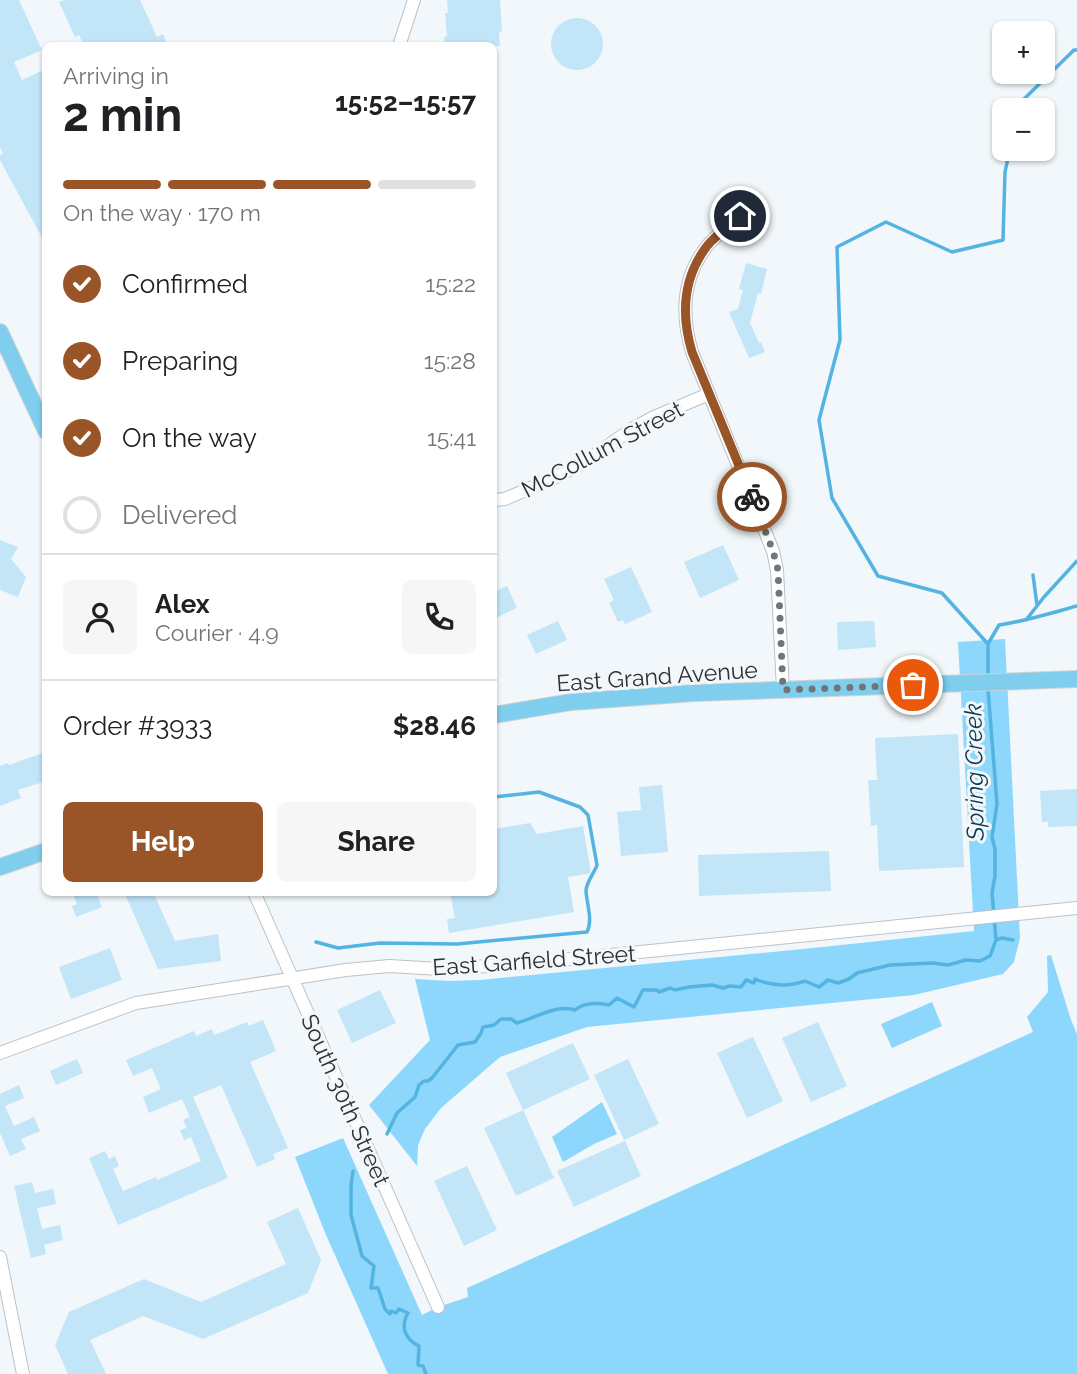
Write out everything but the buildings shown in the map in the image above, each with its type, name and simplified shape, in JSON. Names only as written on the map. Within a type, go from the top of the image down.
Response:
[{"type":"main road","points":[[0,332],[42,422]]},
{"type":"main road","name":"East Grand Avenue","points":[[497,714],[571,702],[637,696],[1077,679]]},
{"type":"main road","points":[[0,867],[42,852]]},
{"type":"street","points":[[400,42],[414,0]]},
{"type":"street","points":[[740,216],[706,247],[697,261],[688,283],[686,332],[773,551],[778,570],[783,690]]},
{"type":"street","name":"McCollum Street","points":[[497,500],[506,499],[556,477],[583,463],[654,417],[709,394]]},
{"type":"street","name":"South 30th Street","points":[[256,896],[438,1307]]},
{"type":"street","name":"East Garfield Street","points":[[0,1053],[136,1003],[346,970],[389,966],[440,969],[520,964],[1077,908]]},
{"type":"street","points":[[0,1257],[23,1374]]},
{"type":"shaded area","points":[[1005,639],[1020,938],[1014,962],[1003,974],[914,995],[587,1027],[500,1057],[441,1108],[425,1129],[418,1145],[417,1166],[369,1105],[430,1040],[415,979],[480,980],[974,931],[958,642]]},
{"type":"shaded area","points":[[1051,955],[1077,1034],[1077,1374],[388,1374],[326,1235],[295,1157],[343,1138],[422,1315],[468,1297],[467,1288],[1033,1032],[1027,1017],[1048,992],[1047,956]]},
{"type":"shaded area","points":[[932,1002],[942,1026],[892,1048],[881,1024]]},
{"type":"shaded area","points":[[602,1102],[617,1134],[563,1162],[552,1137]]},
{"type":"waterway","name":"Spring Creek","points":[[1025,98],[1077,50]]},
{"type":"waterway","name":"Spring Creek","points":[[988,677],[988,644],[942,593],[878,576],[832,498],[819,420],[840,340],[837,247],[886,222],[952,252],[1003,240],[1007,161]]},
{"type":"waterway","points":[[1026,620],[1077,561]]},
{"type":"waterway","points":[[1033,575],[1037,605]]},
{"type":"waterway","points":[[988,644],[999,625],[1077,606]]},
{"type":"waterway","name":"Spring Creek","points":[[387,1134],[397,1113],[415,1097],[419,1085],[432,1078],[458,1045],[475,1042],[483,1027],[494,1025],[501,1019],[511,1019],[517,1023],[553,1010],[575,1010],[591,1004],[609,1005],[617,998],[634,1007],[643,990],[659,992],[670,988],[675,990],[712,985],[723,988],[741,987],[746,980],[754,983],[755,979],[780,985],[805,981],[819,987],[828,980],[838,983],[857,973],[890,965],[948,965],[966,960],[980,961],[990,956],[996,940],[992,893],[995,849],[992,837],[997,804],[988,689]]},
{"type":"waterway","points":[[316,942],[338,948],[380,943],[457,944],[587,932],[590,917],[586,888],[597,865],[588,815],[580,807],[539,792],[497,797]]},
{"type":"waterway","points":[[996,940],[1013,940]]},
{"type":"waterway","name":"Spring Creek","points":[[353,1171],[351,1215],[362,1256],[374,1266],[371,1288],[378,1288],[385,1309],[390,1314],[391,1311],[396,1313],[399,1309],[408,1313],[404,1323],[405,1332],[410,1340],[419,1346],[418,1365],[423,1366],[426,1374]]},
{"type":"way so far","points":[[752,497],[778,570],[783,690],[913,685]]},
{"type":"route","points":[[740,216],[706,247],[697,261],[688,283],[685,315],[686,332],[692,352],[752,497]]}]
